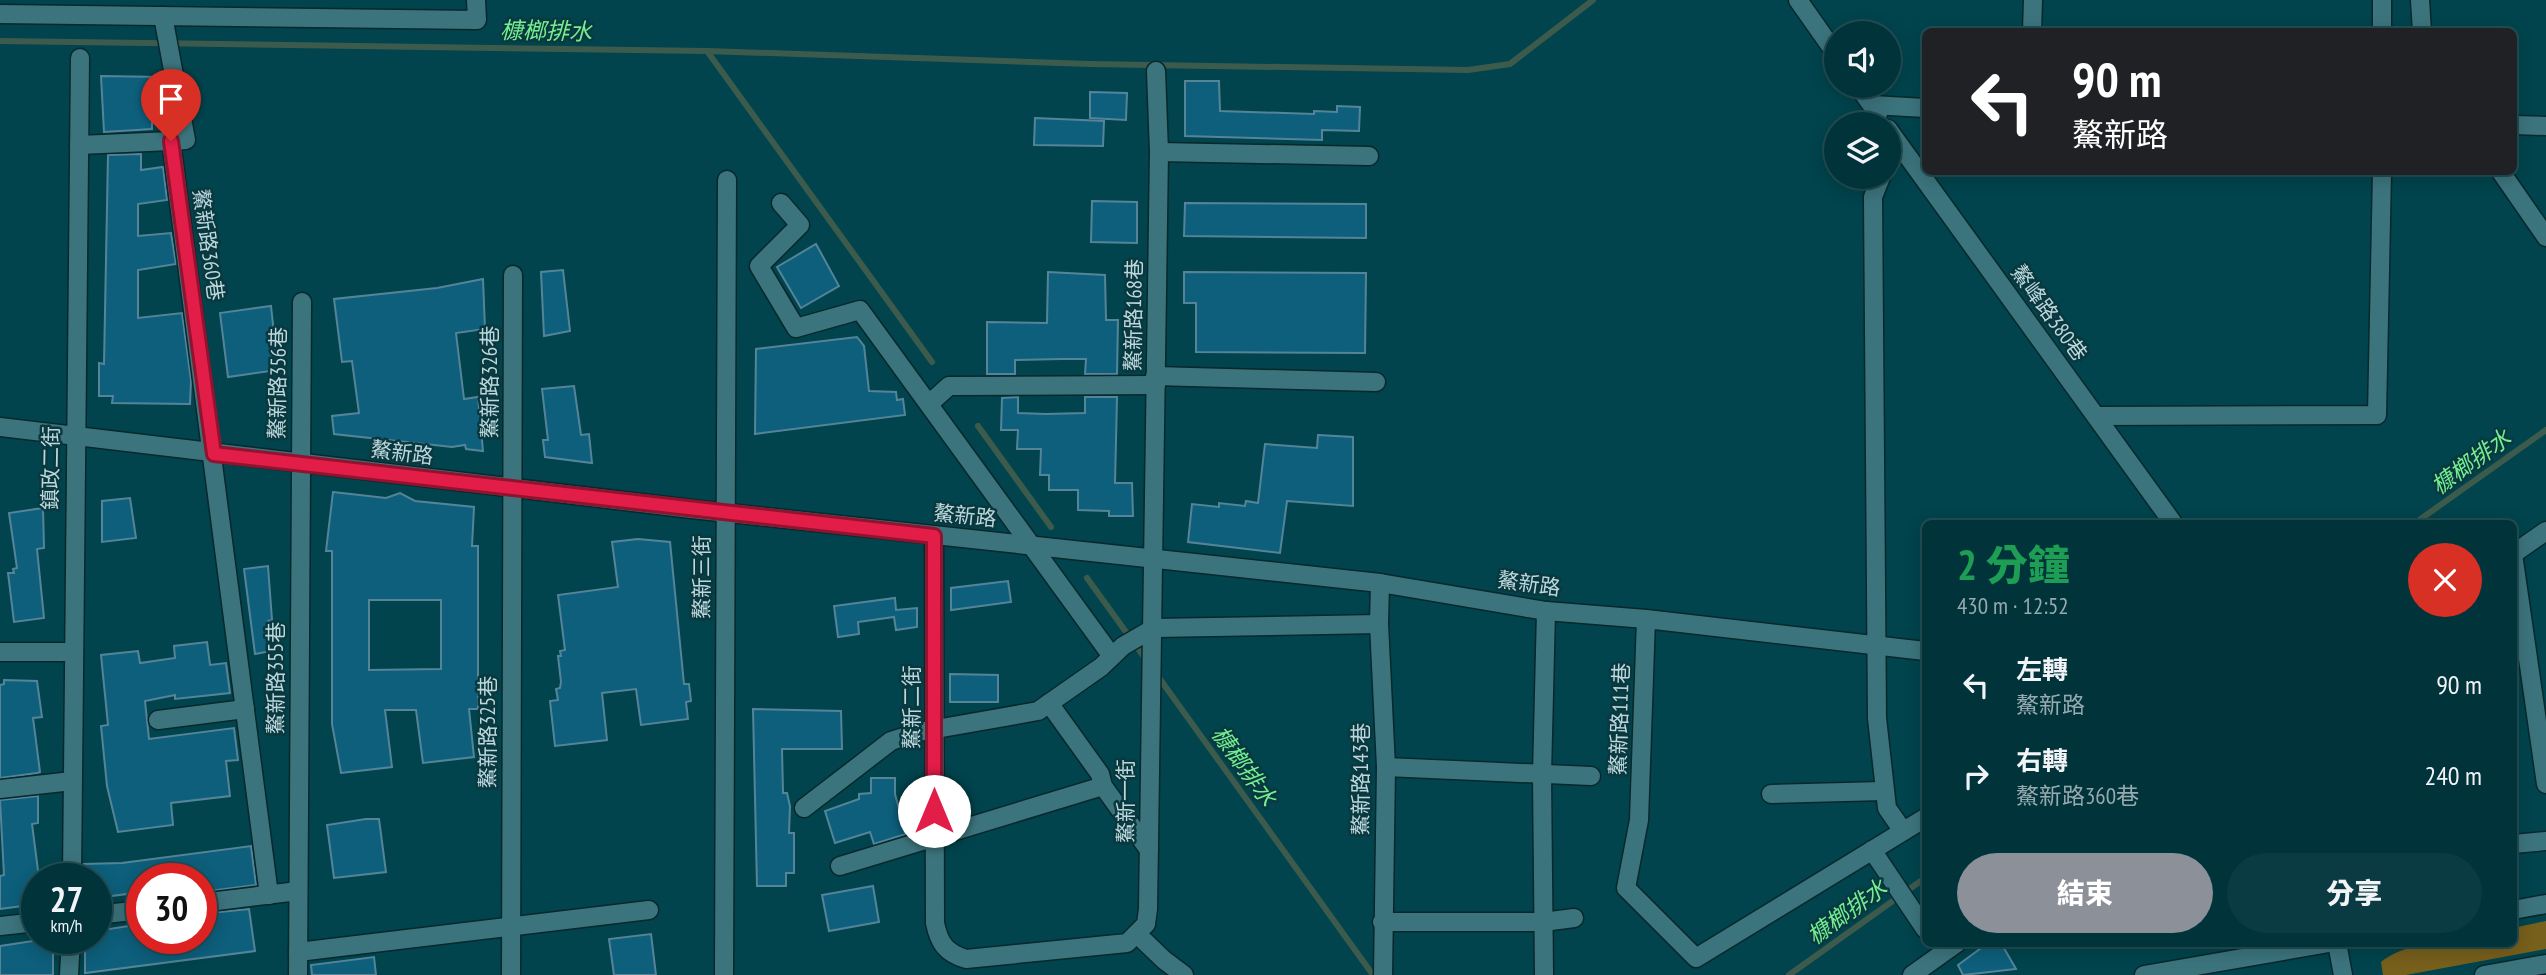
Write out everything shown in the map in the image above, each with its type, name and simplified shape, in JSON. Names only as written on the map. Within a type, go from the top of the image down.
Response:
[{"type":"street","points":[[0,14],[477,20],[476,0]]},
{"type":"street","points":[[1798,0],[1824,37]]},
{"type":"street","points":[[2032,28],[2033,0]]},
{"type":"street","points":[[2382,0],[2382,28]]},
{"type":"street","points":[[2420,0],[2423,28]]},
{"type":"street","points":[[79,145],[186,140],[163,16]]},
{"type":"street","name":"鎮政二街","points":[[72,863],[80,58]]},
{"type":"street","name":"鰲新路168巷","points":[[1153,560],[1159,152],[1156,71]]},
{"type":"street","name":"鰲峰路380巷","points":[[1867,98],[1877,112]]},
{"type":"street","points":[[1872,105],[1922,108]]},
{"type":"street","points":[[2517,125],[2546,126]]},
{"type":"street","name":"鰲新路360巷","points":[[171,141],[214,454],[269,895]]},
{"type":"street","name":"鰲峰路380巷","points":[[1901,148],[2171,520]]},
{"type":"street","points":[[1159,152],[1369,156]]},
{"type":"street","points":[[2096,416],[2377,415],[2382,175]]},
{"type":"street","points":[[2503,175],[2546,237]]},
{"type":"street","name":"鰲新三街","points":[[724,975],[727,180]]},
{"type":"street","points":[[1876,189],[1873,197],[1877,718],[1883,792],[1887,808],[1903,831]]},
{"type":"street","points":[[781,203],[800,225],[759,266],[796,328],[860,310],[1032,546],[1117,650]]},
{"type":"street","name":"鰲新路326巷","points":[[512,489],[513,275]]},
{"type":"street","name":"鰲新路356巷","points":[[299,464],[302,302]]},
{"type":"street","points":[[929,404],[949,386],[1155,381],[1377,382]]},
{"type":"street","name":"鰲新路","points":[[0,427],[512,489],[1380,583],[1546,611],[1646,619],[1922,651]]},
{"type":"street","name":"鰲新路355巷","points":[[298,975],[299,464]]},
{"type":"street","name":"鰲新路325巷","points":[[511,975],[512,489]]},
{"type":"street","points":[[2517,551],[2546,531]]},
{"type":"street","name":"鰲新二街","points":[[934,536],[935,923],[942,946],[953,955],[966,959],[1127,943],[1138,935]]},
{"type":"street","name":"鰲新一街","points":[[1138,935],[1146,924],[1148,909],[1149,636],[1153,560]]},
{"type":"street","points":[[2517,582],[2546,784]]},
{"type":"street","name":"鰲新路143巷","points":[[1380,583],[1378,624],[1386,768],[1383,975]]},
{"type":"street","points":[[1544,975],[1542,775],[1546,611]]},
{"type":"street","name":"鰲新路111巷","points":[[1646,619],[1639,820],[1626,888],[1696,958],[1872,850]]},
{"type":"street","points":[[804,808],[891,741],[1038,710],[1101,667],[1117,650],[1149,636],[1378,624]]},
{"type":"street","points":[[0,652],[72,652]]},
{"type":"street","points":[[1049,703],[1100,774],[1102,786],[1149,850]]},
{"type":"street","points":[[158,720],[246,709]]},
{"type":"street","points":[[1386,768],[1591,776]]},
{"type":"street","points":[[0,789],[72,781]]},
{"type":"street","points":[[840,866],[1102,786]]},
{"type":"street","points":[[1771,794],[1883,792]]},
{"type":"street","points":[[1922,820],[1872,850],[1922,925]]},
{"type":"street","points":[[2517,845],[2546,841]]},
{"type":"street","points":[[217,901],[298,891]]},
{"type":"street","points":[[2517,909],[2546,904]]},
{"type":"street","points":[[298,952],[649,910]]},
{"type":"street","points":[[1382,922],[1543,922],[1574,918]]},
{"type":"street","points":[[0,926],[21,924]]},
{"type":"street","points":[[1138,935],[1184,975]]},
{"type":"street","points":[[1912,975],[1945,947]]},
{"type":"street","points":[[2144,975],[2186,972],[2309,947]]},
{"type":"street","points":[[2338,947],[2343,975]]},
{"type":"street","points":[[69,975],[70,954]]},
{"type":"street","points":[[2484,975],[2546,964]]},
{"type":"shaded area","points":[[2546,921],[2546,949],[2406,975],[2383,975],[2381,962],[2395,953],[2414,947],[2517,947],[2517,927]]},
{"type":"building","points":[[101,76],[163,77],[163,94],[152,94],[152,129],[104,132]]},
{"type":"building","points":[[1185,81],[1219,81],[1220,111],[1314,114],[1314,111],[1337,112],[1337,106],[1360,107],[1359,131],[1322,130],[1322,140],[1185,136]]},
{"type":"building","points":[[1090,92],[1127,93],[1126,120],[1090,118]]},
{"type":"building","points":[[1035,118],[1104,121],[1103,146],[1034,145]]},
{"type":"building","points":[[141,154],[141,170],[163,167],[167,200],[138,204],[138,236],[171,233],[176,264],[138,270],[138,318],[182,313],[191,380],[190,404],[112,403],[113,396],[99,396],[99,363],[104,364],[108,155]]},
{"type":"building","points":[[1092,201],[1137,202],[1137,243],[1091,242]]},
{"type":"building","points":[[1185,203],[1366,204],[1366,238],[1184,236]]},
{"type":"building","points":[[816,244],[839,286],[801,308],[777,267]]},
{"type":"building","points":[[563,270],[570,331],[544,336],[541,272]]},
{"type":"building","points":[[1048,272],[1105,275],[1106,320],[1118,320],[1117,374],[1085,374],[1086,359],[1062,359],[1015,360],[1015,374],[987,374],[987,322],[1047,323]]},
{"type":"building","points":[[1184,272],[1366,273],[1365,353],[1196,352],[1196,303],[1184,303]]},
{"type":"building","points":[[483,279],[485,329],[456,333],[464,399],[478,397],[483,451],[466,449],[465,445],[452,447],[334,434],[332,416],[359,413],[352,361],[342,362],[334,299],[437,288]]},
{"type":"building","points":[[271,306],[278,370],[228,377],[220,313]]},
{"type":"building","points":[[857,337],[864,346],[869,391],[896,392],[897,400],[903,399],[905,415],[755,434],[756,349]]},
{"type":"building","points":[[574,386],[581,435],[589,434],[592,463],[545,457],[543,440],[548,440],[542,389]]},
{"type":"building","points":[[1018,397],[1018,413],[1046,414],[1085,413],[1085,397],[1117,397],[1115,483],[1132,483],[1133,516],[1109,516],[1109,511],[1078,510],[1078,490],[1049,490],[1049,475],[1040,475],[1041,449],[1017,449],[1018,430],[1001,430],[1002,398]]},
{"type":"building","points":[[1318,435],[1353,437],[1353,506],[1287,501],[1280,553],[1188,542],[1192,504],[1219,507],[1219,503],[1245,506],[1246,501],[1258,503],[1265,444],[1317,448]]},
{"type":"building","points":[[333,492],[386,498],[400,493],[415,501],[474,507],[472,546],[478,546],[478,709],[469,709],[474,757],[423,763],[416,710],[385,710],[392,767],[341,773],[332,724],[332,551],[326,551]],"holes":[[[369,600],[441,600],[441,669],[369,670]]]},
{"type":"building","points":[[130,498],[136,538],[102,542],[102,501]]},
{"type":"building","points":[[43,508],[44,548],[37,549],[44,618],[14,622],[8,573],[14,573],[13,569],[17,568],[9,513]]},
{"type":"building","points":[[638,539],[670,542],[684,684],[689,684],[691,701],[686,702],[688,719],[641,725],[636,689],[602,693],[607,740],[555,746],[550,701],[558,700],[556,689],[560,688],[561,682],[558,656],[561,656],[560,651],[565,650],[558,595],[618,587],[612,542]]},
{"type":"building","points":[[268,566],[271,651],[255,654],[244,569]]},
{"type":"building","points":[[1008,581],[1011,602],[951,610],[951,588]]},
{"type":"building","points":[[895,598],[896,610],[917,608],[917,627],[896,630],[894,617],[858,622],[859,634],[838,637],[834,606]]},
{"type":"building","points":[[207,642],[210,665],[226,663],[230,693],[175,699],[175,695],[145,701],[149,739],[234,728],[238,760],[226,761],[230,796],[171,803],[173,825],[118,832],[107,786],[101,726],[108,725],[101,655],[138,651],[140,663],[175,658],[174,646]]},
{"type":"building","points":[[950,674],[998,675],[998,702],[950,702]]},
{"type":"building","points":[[4,680],[37,681],[42,717],[33,718],[40,772],[0,778],[0,685],[4,684]]},
{"type":"building","points":[[753,709],[841,711],[842,749],[782,749],[783,793],[787,793],[790,806],[789,833],[794,833],[794,873],[786,873],[786,886],[757,886]]},
{"type":"building","points":[[871,778],[895,778],[895,794],[906,834],[874,844],[870,832],[835,843],[825,811],[859,799],[859,794],[871,793]]},
{"type":"building","points":[[38,796],[38,823],[32,824],[37,863],[21,863],[21,906],[0,909],[0,876],[4,875],[0,800]]},
{"type":"building","points":[[379,819],[386,872],[334,878],[327,825]]},
{"type":"building","points":[[251,846],[256,885],[217,890],[217,863],[126,863],[126,894],[112,896],[112,863]]},
{"type":"building","points":[[873,886],[879,922],[829,931],[822,895]]},
{"type":"building","points":[[249,909],[255,951],[85,973],[85,954],[112,954],[112,929],[126,926],[126,954],[217,954],[217,912]]},
{"type":"building","points":[[651,934],[656,975],[614,975],[609,939]]},
{"type":"building","points":[[21,943],[21,954],[53,954],[53,975],[0,975],[0,946]]},
{"type":"building","points":[[1983,947],[2003,947],[2016,969],[1963,975],[1958,965]]},
{"type":"building","points":[[374,957],[376,975],[312,975],[311,965]]},
{"type":"waterway","points":[[707,51],[1090,64],[1468,70],[1510,64],[1593,0]]},
{"type":"waterway","name":"槺榔排水","points":[[0,41],[707,51],[932,362]]},
{"type":"waterway","name":"槺榔排水","points":[[978,426],[1051,527]]},
{"type":"waterway","name":"槺榔排水","points":[[2419,520],[2546,430]]},
{"type":"waterway","name":"槺榔排水","points":[[1087,578],[1147,661]]},
{"type":"waterway","name":"槺榔排水","points":[[1157,675],[1373,975]]},
{"type":"waterway","name":"槺榔排水","points":[[1789,975],[1922,880]]},
{"type":"route","points":[[171,141],[214,454],[934,536],[934,811]]}]
